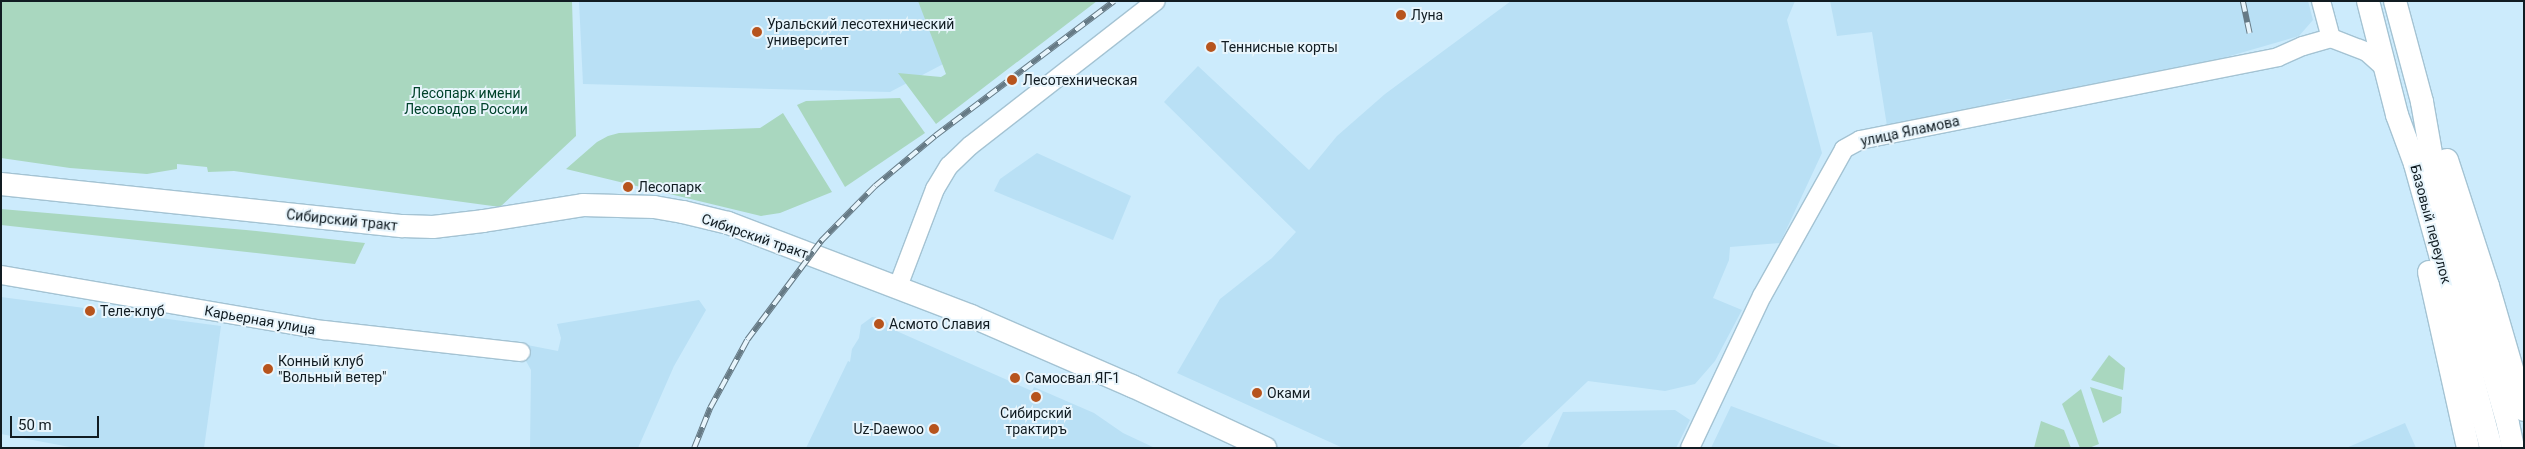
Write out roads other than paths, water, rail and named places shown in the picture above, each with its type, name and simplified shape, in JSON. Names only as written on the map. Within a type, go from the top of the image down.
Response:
[{"type":"main road","name":"Базовый переулок","points":[[2368,1],[2397,115],[2415,164],[2491,448]]},
{"type":"main road","name":"Базовый переулок","points":[[2395,1],[2422,102],[2432,160],[2508,424],[2513,448]]},
{"type":"main road","points":[[2422,102],[2446,155],[2488,286],[2524,410]]},
{"type":"main road","points":[[2397,115],[2404,167],[2468,448]]},
{"type":"main road","name":"Сибирский тракт","points":[[1,184],[403,226],[434,227],[583,205],[654,207],[728,223],[980,320],[1132,386],[1265,448]]},
{"type":"street","points":[[897,289],[935,189],[948,166],[971,145],[1156,1]]},
{"type":"street","points":[[2321,1],[2331,38],[2367,52],[2385,68]]},
{"type":"street","name":"улица Яламова","points":[[1690,448],[1762,296],[1844,149],[1860,140],[2278,57],[2304,46],[2331,38]]},
{"type":"street","name":"Карьерная улица","points":[[1,275],[324,330],[521,352]]},
{"type":"railway","points":[[694,448],[710,408],[747,340],[821,241],[875,186],[935,136],[1114,1]]},
{"type":"railway","points":[[2243,1],[2250,33]]},
{"type":"place","name":"Луна","points":[[1401,15]]},
{"type":"place","name":"Уральский лесотехнический университет","points":[[757,32]]},
{"type":"place","name":"Теннисные корты","points":[[1211,47]]},
{"type":"place","name":"Лесотехническая","points":[[1012,80]]},
{"type":"place","name":"Лесопарк","points":[[628,187]]},
{"type":"place","name":"Теле-клуб","points":[[90,311]]},
{"type":"place","name":"Асмото Славия","points":[[879,324]]},
{"type":"place","name":"Конный клуб \"Вольный ветер\"","points":[[268,369]]},
{"type":"place","name":"Самосвал ЯГ-1","points":[[1015,378]]},
{"type":"place","name":"Оками","points":[[1257,393]]},
{"type":"place","name":"Сибирский трактиръ","points":[[1036,397]]},
{"type":"place","name":"Uz-Daewoo","points":[[934,429]]},
{"type":"park label","name":"Лесопарк имени Лесоводов России","points":[[466,102]]}]
